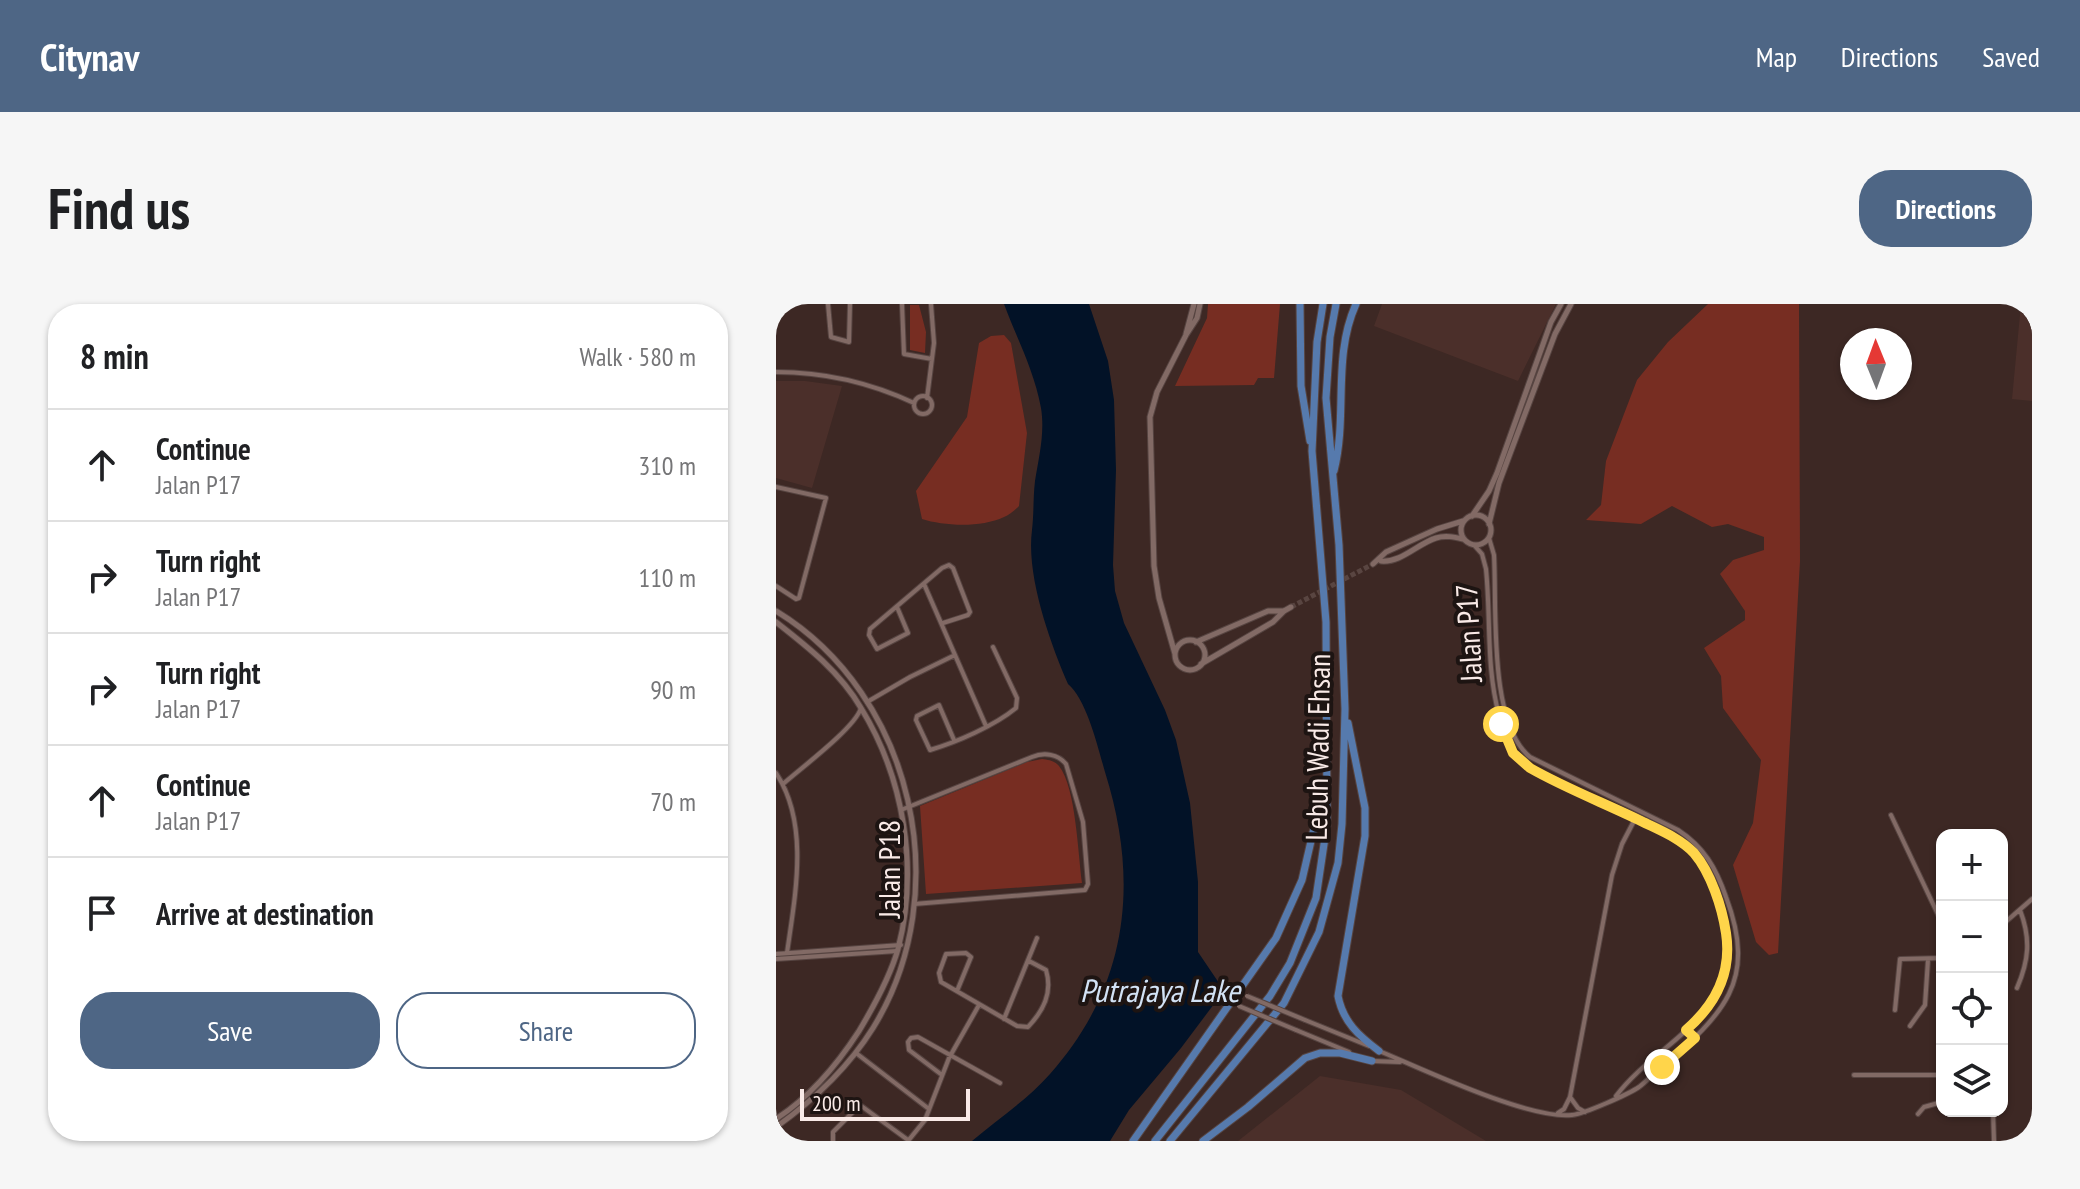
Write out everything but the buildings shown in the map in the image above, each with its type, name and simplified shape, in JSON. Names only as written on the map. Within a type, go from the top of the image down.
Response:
[{"type":"main road","points":[[1300,304],[1301,386],[1312,451]]},
{"type":"main road","name":"Lebuh Wadi Ehsan","points":[[1155,1141],[1270,996],[1295,953],[1316,898],[1324,861],[1328,762],[1326,622],[1312,451],[1317,342],[1323,304]]},
{"type":"main road","name":"Lebuh Wadi Ehsan","points":[[1170,1141],[1284,1003],[1319,932],[1338,863],[1345,709],[1339,545],[1326,398],[1330,337],[1336,304]]},
{"type":"main road","points":[[1333,473],[1341,422],[1341,360],[1349,319],[1356,304]]},
{"type":"main road","points":[[1345,709],[1365,808],[1365,836],[1338,996],[1341,1014],[1360,1037],[1379,1051]]},
{"type":"main road","points":[[1133,1141],[1276,938],[1302,880],[1328,762]]},
{"type":"main road","points":[[1203,1141],[1305,1058],[1320,1053],[1340,1053],[1372,1061]]},
{"type":"street","points":[[828,304],[831,337],[849,342],[850,304]]},
{"type":"street","points":[[902,304],[904,354],[932,359]]},
{"type":"street","points":[[914,403],[916,411],[926,414],[932,406],[927,398],[932,359],[931,304]]},
{"type":"street","points":[[1197,304],[1197,318],[1157,392],[1150,417],[1152,546],[1159,598],[1177,662],[1192,670],[1273,622],[1291,607]]},
{"type":"street","points":[[1561,304],[1551,322],[1493,482],[1472,516],[1386,552],[1377,563],[1391,562],[1440,537],[1463,539],[1474,545],[1484,543],[1489,538],[1489,524],[1499,483],[1555,334],[1571,304]]},
{"type":"street","points":[[776,372],[796,372],[867,384],[914,403]]},
{"type":"street","points":[[914,403],[921,397],[927,398]]},
{"type":"street","points":[[776,487],[826,498],[799,598],[776,586]]},
{"type":"street","points":[[1472,516],[1482,517],[1489,524]]},
{"type":"street","points":[[1463,521],[1460,530],[1463,539]]},
{"type":"street","name":"Jalan P17","points":[[1238,992],[1487,1095],[1535,1111],[1571,1116],[1637,1088],[1695,1038],[1721,1010],[1732,987],[1740,947],[1722,885],[1698,844],[1678,830],[1530,757],[1517,744],[1500,690],[1494,555],[1489,538]]},
{"type":"street","name":"Jalan P17","points":[[1474,545],[1482,554],[1486,569],[1490,673],[1507,744],[1530,768],[1669,835],[1692,851],[1713,890],[1724,924],[1728,946],[1722,984],[1711,1003],[1686,1030],[1630,1077],[1614,1098]]},
{"type":"street","points":[[897,607],[908,633],[877,649],[868,631],[946,566],[953,568],[970,612],[943,623]]},
{"type":"street","points":[[924,584],[986,726]]},
{"type":"street","name":"Jalan P18","points":[[776,611],[821,645],[868,702],[901,770],[911,807],[915,863],[914,904],[906,948],[884,1006],[856,1053],[811,1102],[776,1127]]},
{"type":"street","points":[[1196,642],[1268,611],[1284,611]]},
{"type":"street","name":"Jalan P18","points":[[776,622],[823,659],[861,707],[888,763],[901,810],[907,872],[906,908],[898,948],[869,1014],[845,1053],[807,1095],[777,1117]]},
{"type":"street","points":[[1170,635],[1196,642],[1205,652],[1201,664]]},
{"type":"street","points":[[1175,654],[1178,647],[1188,640]]},
{"type":"street","points":[[954,740],[939,705],[917,716],[930,750],[954,740],[986,726],[1014,710],[1017,702],[993,647]]},
{"type":"street","points":[[783,784],[844,730],[861,707],[910,677],[955,655]]},
{"type":"street","points":[[901,810],[1039,754],[1062,759],[1070,772],[1083,822],[1088,884],[1085,890],[914,904]]},
{"type":"street","points":[[776,773],[794,815],[797,857],[787,953]]},
{"type":"street","points":[[1891,815],[1936,910]]},
{"type":"street","points":[[1556,1114],[1564,1109],[1570,1097],[1612,875],[1622,844],[1636,819]]},
{"type":"street","points":[[1692,851],[1698,844]]},
{"type":"street","points":[[2008,919],[2032,899]]},
{"type":"street","points":[[2017,988],[2028,954],[2028,938],[2020,910]]},
{"type":"street","points":[[1004,1019],[1037,938]]},
{"type":"street","points":[[776,956],[898,948]]},
{"type":"street","points":[[776,956],[906,948]]},
{"type":"street","points":[[957,991],[971,957],[964,952],[946,954],[939,973],[941,982],[1004,1019],[1020,1027],[1028,1027],[1049,993],[1047,972],[1029,961]]},
{"type":"street","points":[[1895,1010],[1900,959],[1936,959]]},
{"type":"street","points":[[1910,1026],[1925,1005],[1928,960]]},
{"type":"street","name":"Jalan P17","points":[[1230,1003],[1372,1061],[1405,1062]]},
{"type":"street","points":[[833,1141],[833,1132],[860,1105],[908,1141],[925,1120],[950,1054],[979,1005]]},
{"type":"street","points":[[1686,1030],[1695,1038]]},
{"type":"street","points":[[942,1075],[909,1050],[909,1040],[918,1037],[1000,1083]]},
{"type":"street","points":[[856,1053],[929,1109]]},
{"type":"street","points":[[1854,1075],[1936,1075]]},
{"type":"street","points":[[1570,1097],[1585,1112]]},
{"type":"street","points":[[1918,1114],[1924,1107],[1936,1104]]},
{"type":"street","points":[[1993,1117],[1994,1141]]},
{"type":"shaded area","points":[[1208,304],[1280,304],[1274,378],[1258,378],[1254,385],[1175,386],[1207,318]]},
{"type":"shaded area","points":[[1382,304],[1556,304],[1518,381],[1374,326]]},
{"type":"shaded area","points":[[1708,304],[1799,304],[1800,561],[1778,953],[1769,955],[1756,942],[1733,865],[1753,823],[1761,760],[1723,708],[1721,676],[1704,648],[1745,620],[1745,611],[1720,574],[1733,560],[1764,550],[1764,537],[1728,524],[1712,527],[1672,506],[1641,524],[1586,520],[1601,505],[1606,461],[1637,380],[1668,342]]},
{"type":"shaded area","points":[[2021,304],[2032,304],[2032,401],[2012,399]]},
{"type":"shaded area","points":[[910,305],[919,305],[926,332],[925,353],[910,350]]},
{"type":"shaded area","points":[[1004,335],[1011,343],[1027,433],[1019,506],[1006,516],[985,523],[952,524],[922,519],[916,491],[967,417],[979,343],[991,336]]},
{"type":"shaded area","points":[[776,381],[842,386],[812,488],[776,478]]},
{"type":"shaded area","points":[[1042,759],[1053,761],[1065,776],[1075,822],[1082,883],[926,894],[920,806],[1027,762]]},
{"type":"shaded area","points":[[1320,1076],[1401,1090],[1486,1141],[1238,1141]]},
{"type":"water","name":"Putrajaya Lake","points":[[1004,304],[1089,304],[1108,361],[1114,400],[1115,591],[1124,623],[1176,740],[1190,803],[1198,882],[1198,952],[1221,986],[1220,996],[1129,1110],[1110,1141],[972,1141],[1041,1083],[1076,1040],[1096,1005],[1111,969],[1120,932],[1124,893],[1116,813],[1099,750],[1081,701],[1068,684],[1061,667],[1036,588],[1031,548],[1034,487],[1041,444],[1041,408],[1025,355]]},
{"type":"tunnel","points":[[1291,607],[1373,564]]},
{"type":"route","points":[[1501,724],[1507,744],[1520,761],[1540,774],[1669,835],[1692,851],[1706,874],[1724,924],[1727,964],[1722,984],[1711,1003],[1686,1030],[1695,1038],[1662,1067]]}]
